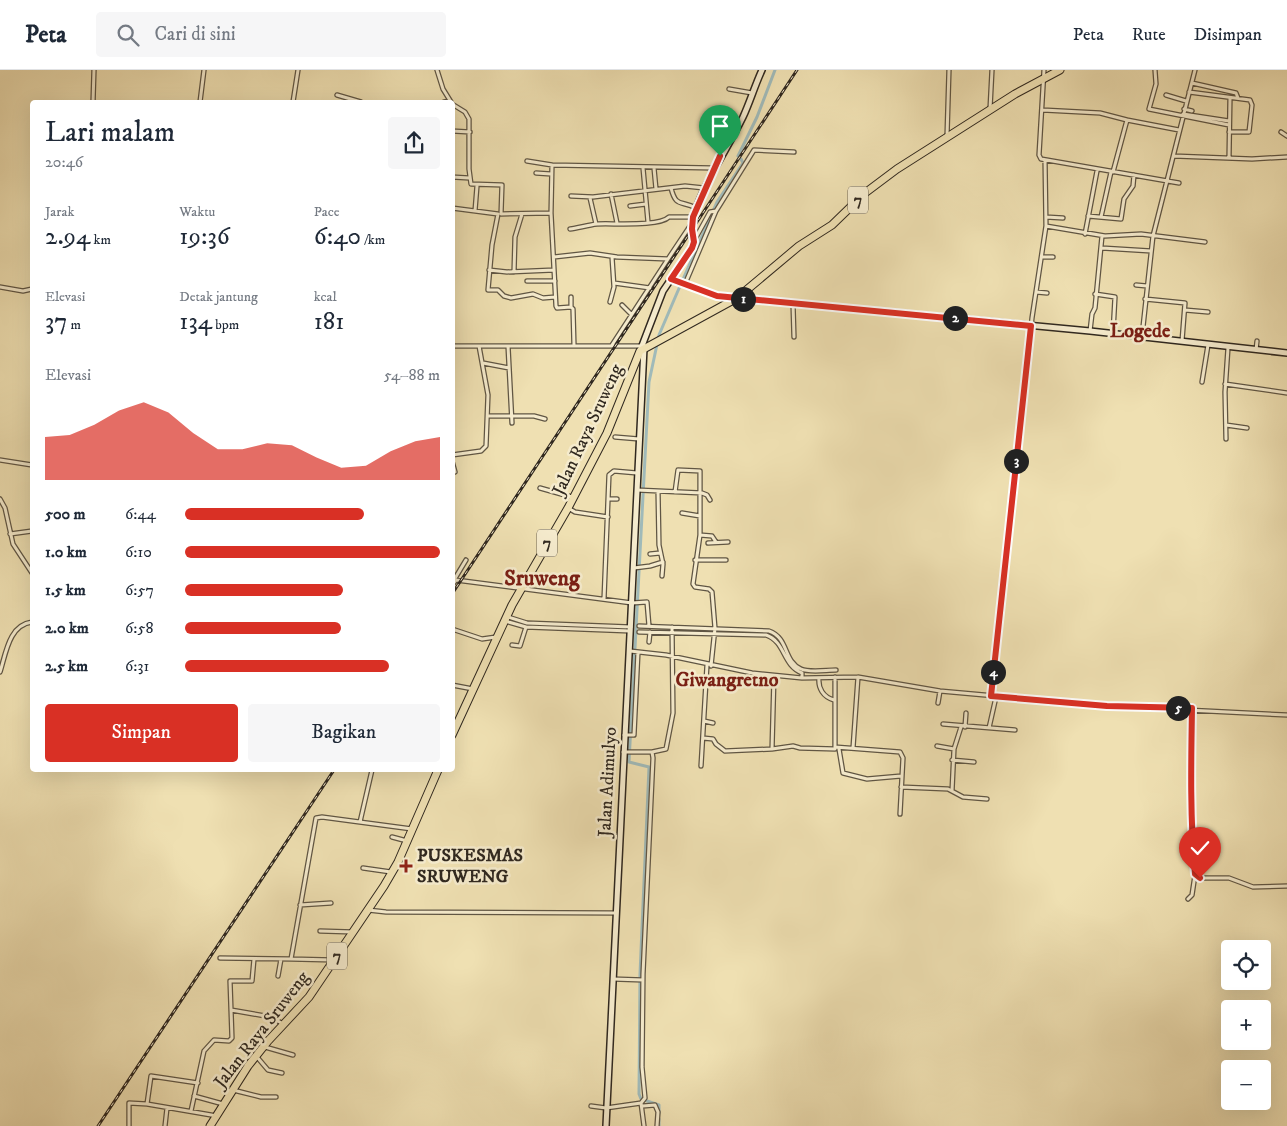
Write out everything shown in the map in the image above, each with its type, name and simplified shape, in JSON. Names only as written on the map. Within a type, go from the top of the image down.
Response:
[{"type":"highway","name":"7","points":[[642,348],[737,298],[799,246],[832,225],[882,179],[990,110],[1060,70]]},
{"type":"highway","name":"Jalan Raya Sruweng","points":[[455,728],[520,589],[568,508],[607,432],[642,348]]},
{"type":"highway","name":"Jalan Raya Sruweng","points":[[210,1126],[256,1056],[308,997],[368,910],[392,872],[408,841],[437,772]]},
{"type":"street","points":[[93,100],[94,70]]},
{"type":"street","points":[[200,100],[204,70]]},
{"type":"street","points":[[293,100],[298,70]]},
{"type":"street","points":[[437,70],[443,89],[450,100]]},
{"type":"street","points":[[611,345],[650,288],[692,220],[713,168],[743,117],[762,70]]},
{"type":"street","points":[[947,137],[949,70]]},
{"type":"street","points":[[990,110],[992,70]]},
{"type":"street","points":[[1044,70],[1040,158],[1066,162],[1097,171],[1179,183]]},
{"type":"street","points":[[1154,70],[1155,88],[1148,108],[1229,123]]},
{"type":"street","points":[[1142,336],[1152,236],[1195,70]]},
{"type":"street","points":[[1192,83],[1236,92],[1238,98]]},
{"type":"street","points":[[729,89],[752,93]]},
{"type":"street","points":[[1189,92],[1238,98],[1251,102],[1249,132],[1229,132]]},
{"type":"street","points":[[337,95],[354,100]]},
{"type":"street","points":[[1166,95],[1186,101]]},
{"type":"street","points":[[1229,157],[1230,98]]},
{"type":"street","points":[[455,105],[468,115],[470,132],[469,178],[471,184],[477,186],[502,186],[489,270],[490,290],[498,290],[508,298],[533,294],[543,298],[555,297]]},
{"type":"street","points":[[1184,108],[1192,111]]},
{"type":"street","points":[[1043,110],[1100,113],[1179,130]]},
{"type":"street","points":[[1100,217],[1127,120]]},
{"type":"street","points":[[455,132],[470,132]]},
{"type":"street","points":[[1281,132],[1287,136]]},
{"type":"street","points":[[694,242],[754,150],[794,152]]},
{"type":"street","points":[[1174,156],[1229,157],[1258,160],[1287,157]]},
{"type":"street","points":[[991,696],[1031,326],[1046,226],[1044,160]]},
{"type":"street","points":[[527,161],[552,165],[713,168]]},
{"type":"street","points":[[552,165],[551,213],[555,297],[557,308],[572,307]]},
{"type":"street","points":[[643,168],[648,222]]},
{"type":"street","points":[[654,168],[656,190]]},
{"type":"street","points":[[1085,234],[1097,171]]},
{"type":"street","points":[[536,173],[551,174]]},
{"type":"street","points":[[1088,216],[1121,219],[1124,199],[1133,186],[1134,175]]},
{"type":"street","points":[[455,177],[469,178]]},
{"type":"street","points":[[475,211],[477,186]]},
{"type":"street","points":[[672,188],[677,201],[696,208]]},
{"type":"street","points":[[572,196],[590,198],[645,190],[704,188]]},
{"type":"street","points":[[610,194],[617,223]]},
{"type":"street","points":[[590,198],[596,224]]},
{"type":"street","points":[[630,206],[646,204]]},
{"type":"street","points":[[455,208],[499,214],[551,213]]},
{"type":"street","points":[[682,283],[714,211]]},
{"type":"street","points":[[514,272],[515,237],[522,214]]},
{"type":"street","points":[[570,229],[596,224],[664,221],[669,217],[692,220]]},
{"type":"street","points":[[1046,218],[1062,218]]},
{"type":"street","points":[[692,220],[694,242]]},
{"type":"street","points":[[1046,226],[1102,236],[1152,236],[1205,242]]},
{"type":"street","points":[[1090,331],[1092,314],[1095,308],[1102,236]]},
{"type":"street","name":"Jalan Adimulyo","points":[[606,1126],[615,913],[625,752],[629,736],[634,651],[631,629],[637,567],[642,348],[655,310],[671,279],[690,252],[694,242]]},
{"type":"street","points":[[1102,248],[1151,251]]},
{"type":"street","points":[[554,257],[590,253],[612,257],[668,259]]},
{"type":"street","points":[[610,302],[614,283],[612,257]]},
{"type":"street","points":[[1042,257],[1053,257]]},
{"type":"street","points":[[489,270],[514,272],[554,270]]},
{"type":"street","points":[[671,279],[712,295],[1113,333],[1228,348],[1287,353]]},
{"type":"street","points":[[527,281],[555,281]]},
{"type":"street","points":[[614,283],[650,288]]},
{"type":"street","points":[[1136,285],[1147,286]]},
{"type":"street","points":[[0,287],[23,291],[30,289]]},
{"type":"street","points":[[1036,292],[1047,293]]},
{"type":"street","points":[[1095,294],[1115,297],[1113,333]]},
{"type":"street","points":[[571,297],[574,345]]},
{"type":"street","points":[[1145,299],[1184,303],[1182,341]]},
{"type":"street","points":[[793,304],[794,337]]},
{"type":"street","points":[[622,305],[631,314]]},
{"type":"street","points":[[1185,310],[1208,312]]},
{"type":"street","points":[[1256,351],[1257,341]]},
{"type":"street","points":[[455,346],[611,345],[642,348]]},
{"type":"street","points":[[1202,382],[1208,345]]},
{"type":"street","points":[[455,455],[478,452],[485,448],[488,416],[483,363],[479,346]]},
{"type":"street","points":[[508,346],[512,423]]},
{"type":"street","points":[[1226,439],[1225,384],[1228,348]]},
{"type":"street","points":[[483,363],[509,368]]},
{"type":"street","points":[[1225,384],[1287,393]]},
{"type":"street","points":[[488,416],[533,416],[545,419]]},
{"type":"street","points":[[1226,425],[1247,428]]},
{"type":"street","points":[[615,436],[639,439]]},
{"type":"street","points":[[0,460],[30,465]]},
{"type":"street","points":[[675,492],[677,471],[679,469],[700,471],[700,535],[695,560],[694,586],[712,590],[715,628],[709,665],[701,766]]},
{"type":"street","points":[[604,599],[608,499],[611,472],[638,473]]},
{"type":"street","points":[[540,488],[573,497]]},
{"type":"street","points":[[638,490],[700,493],[707,495],[710,500]]},
{"type":"street","points":[[658,491],[660,553],[663,562],[662,576]]},
{"type":"street","points":[[0,499],[5,508],[15,548],[30,570]]},
{"type":"street","points":[[608,499],[617,499]]},
{"type":"street","points":[[568,508],[575,512],[608,517]]},
{"type":"street","points":[[682,513],[700,516]]},
{"type":"street","points":[[10,534],[30,531]]},
{"type":"street","points":[[700,535],[712,536],[716,542]]},
{"type":"street","points":[[708,543],[728,542]]},
{"type":"street","points":[[650,554],[660,553]]},
{"type":"street","points":[[455,578],[466,560]]},
{"type":"street","points":[[695,560],[726,560]]},
{"type":"street","points":[[637,567],[663,562]]},
{"type":"street","points":[[455,580],[635,603],[647,602],[649,626]]},
{"type":"street","points":[[506,618],[526,627],[572,625]]},
{"type":"street","points":[[506,618],[527,623],[631,629]]},
{"type":"street","points":[[0,672],[14,632],[19,626],[30,623]]},
{"type":"street","points":[[639,626],[741,629],[771,634],[783,645],[790,663],[802,674],[818,678],[858,677],[940,691],[1107,706],[1192,708],[1287,715]]},
{"type":"street","points":[[512,645],[520,646],[526,627]]},
{"type":"street","points":[[625,752],[652,752],[666,749],[672,724],[672,627]]},
{"type":"street","points":[[455,630],[479,638],[497,637]]},
{"type":"street","points":[[639,632],[771,634]]},
{"type":"street","points":[[649,642],[650,632]]},
{"type":"street","points":[[629,736],[634,651],[672,657],[734,671],[774,676],[836,670]]},
{"type":"street","points":[[772,749],[774,676]]},
{"type":"street","points":[[835,677],[834,700],[837,749],[844,773],[867,779],[902,776]]},
{"type":"street","points":[[854,748],[858,677]]},
{"type":"street","points":[[818,678],[820,689],[827,697],[834,700]]},
{"type":"street","points":[[455,686],[473,689]]},
{"type":"street","points":[[938,703],[940,691]]},
{"type":"street","points":[[989,728],[996,697]]},
{"type":"street","points":[[1188,899],[1192,895],[1195,874],[1191,759],[1192,708]]},
{"type":"street","points":[[952,791],[952,760],[966,713]]},
{"type":"street","points":[[704,721],[713,723]]},
{"type":"street","points":[[943,724],[1015,730]]},
{"type":"street","points":[[703,738],[713,739],[725,751],[793,746],[800,748],[854,748],[900,752],[903,758],[900,814]]},
{"type":"street","points":[[937,746],[954,749]]},
{"type":"street","points":[[644,1126],[641,980],[652,752]]},
{"type":"street","points":[[952,760],[974,762]]},
{"type":"street","points":[[360,822],[372,772]]},
{"type":"street","points":[[902,787],[952,791],[963,797],[987,799]]},
{"type":"street","points":[[290,959],[316,818],[322,816],[413,829]]},
{"type":"street","points":[[392,837],[408,841]]},
{"type":"street","points":[[364,868],[392,872]]},
{"type":"street","points":[[1195,874],[1200,878],[1229,878],[1253,887],[1287,886]]},
{"type":"street","points":[[300,905],[331,903]]},
{"type":"street","points":[[368,910],[386,912],[615,913]]},
{"type":"street","points":[[320,931],[353,932]]},
{"type":"street","points":[[220,958],[334,960]]},
{"type":"street","points":[[191,1111],[204,1051],[214,1040],[231,1040],[230,981],[252,981],[254,959]]},
{"type":"street","points":[[278,976],[280,959]]},
{"type":"street","points":[[612,978],[641,980]]},
{"type":"street","points":[[231,1010],[271,1017],[283,1025]]},
{"type":"street","points":[[264,1047],[293,1055]]},
{"type":"street","points":[[256,1056],[268,1070],[282,1073]]},
{"type":"street","points":[[147,1104],[151,1076],[198,1083]]},
{"type":"street","points":[[233,1090],[260,1097],[276,1097]]},
{"type":"street","points":[[194,1096],[223,1104]]},
{"type":"street","points":[[591,1106],[606,1108],[643,1103],[656,1106],[657,1126]]},
{"type":"street","points":[[129,1126],[129,1104],[147,1104],[218,1116]]},
{"type":"street","points":[[165,1126],[167,1108]]},
{"type":"waterway","points":[[738,156],[757,117],[775,70]]},
{"type":"waterway","points":[[659,1113],[659,1105],[641,1099],[639,1094],[640,974],[649,767],[629,762],[649,382],[659,335],[717,202],[743,163],[741,159]]},
{"type":"waterway","points":[[659,1119],[659,1126]]},
{"type":"railway","points":[[455,589],[797,70]]},
{"type":"railway","points":[[98,1126],[333,772]]},
{"type":"place","name":"PUSKESMAS SRUWENG","points":[[406,866]]},
{"type":"district","name":"Logede","points":[[1140,331]]},
{"type":"district","name":"Sruweng","points":[[542,578]]},
{"type":"district","name":"Giwangretno","points":[[727,680]]},
{"type":"route","points":[[720,156],[704,188],[693,217],[694,242],[692,248],[671,279],[707,294],[717,296],[1031,326],[991,696],[1107,706],[1192,708],[1191,759],[1194,857],[1195,874],[1200,878]]}]
